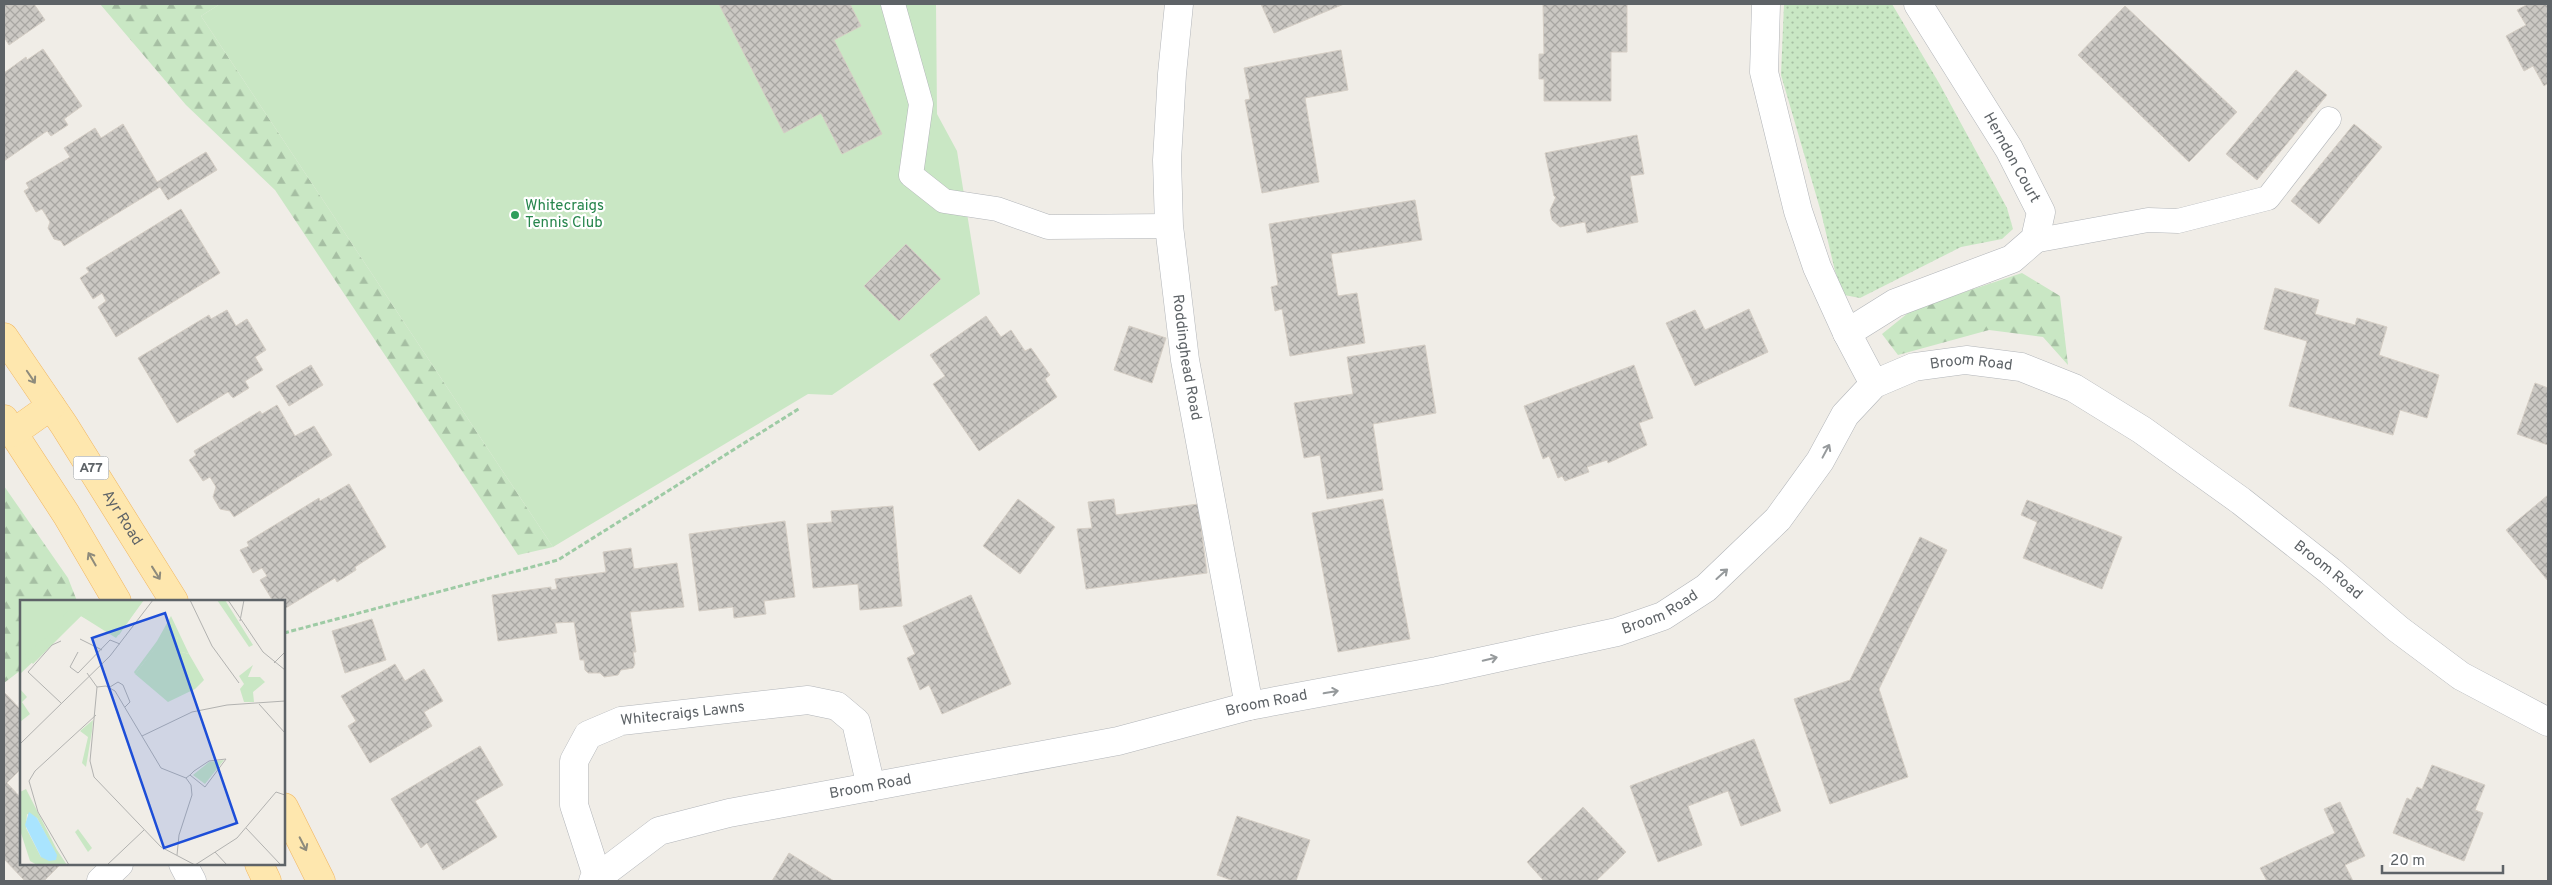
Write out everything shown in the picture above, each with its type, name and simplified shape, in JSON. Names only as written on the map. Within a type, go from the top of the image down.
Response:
[{"type":"main road","name":"Ayr Road","points":[[4,337],[51,406],[171,600]]},
{"type":"main road","points":[[51,406],[8,426],[66,514],[116,600]]},
{"type":"main road","points":[[285,809],[321,881]]},
{"type":"main road","points":[[259,865],[267,881]]},
{"type":"street","name":"Roddinghead Road","points":[[1179,4],[1172,74],[1167,160],[1169,226],[1185,360],[1249,706]]},
{"type":"street","points":[[1766,4],[1764,72],[1798,211],[1817,267],[1847,333],[1874,384]]},
{"type":"street","name":"Herndon Court","points":[[1918,4],[2009,149],[2041,212],[2033,241]]},
{"type":"street","points":[[1847,333],[1895,303],[2012,259],[2033,241]]},
{"type":"street","name":"Broom Road","points":[[595,879],[659,831],[730,813],[1118,741],[1249,706],[1436,671],[1617,632],[1663,616],[1706,588],[1778,519],[1820,461],[1845,415],[1874,384],[1914,367],[1966,360],[2021,367],[2074,388],[2142,430],[2241,501],[2330,571],[2398,629],[2460,676],[2548,722]]},
{"type":"street","name":"Whitecraigs Lawns","points":[[595,879],[574,805],[574,761],[588,735],[621,721],[808,700],[837,706],[856,722],[871,787]]},
{"type":"street","points":[[101,881],[118,865]]},
{"type":"street","points":[[184,865],[192,881]]},
{"type":"lane","points":[[893,4],[921,104],[910,175],[944,201],[997,209],[1048,227],[1169,226]]},
{"type":"lane","points":[[2033,241],[2148,220],[2178,221],[2268,198],[2329,119]]},
{"type":"path","points":[[285,633],[558,560],[800,408]]},
{"type":"green space","points":[[100,4],[220,4],[201,16],[553,547],[518,555],[275,190],[186,105]]},
{"type":"green space","name":"Whitecraigs Tennis Club","points":[[220,4],[936,4],[937,114],[957,151],[980,294],[832,395],[808,394],[553,547],[201,16]]},
{"type":"green space","points":[[1784,4],[1892,4],[1939,83],[2007,208],[2013,229],[2002,239],[1961,247],[1860,298],[1844,295],[1835,271],[1821,212],[1781,75]]},
{"type":"green space","points":[[2022,273],[2060,296],[2068,365],[2043,337],[1989,330],[1898,355],[1882,334],[1913,309]]},
{"type":"green space","points":[[4,486],[68,578],[77,600],[20,600],[20,671],[4,683]]},
{"type":"building","points":[[4,4],[34,4],[45,20],[9,45],[4,37]]},
{"type":"building","points":[[719,4],[850,4],[861,26],[834,40],[882,134],[842,154],[821,113],[784,133]]},
{"type":"building","points":[[1261,4],[1344,4],[1274,33]]},
{"type":"building","points":[[1543,4],[1627,4],[1627,52],[1611,52],[1611,101],[1544,101],[1544,79],[1539,79],[1539,54],[1544,54]]},
{"type":"building","points":[[2528,4],[2548,4],[2548,83],[2544,86],[2533,66],[2524,71],[2506,36],[2526,25],[2517,10]]},
{"type":"building","points":[[2125,6],[2237,112],[2189,162],[2078,55]]},
{"type":"building","points":[[43,49],[82,106],[64,119],[68,125],[51,136],[47,131],[4,161],[4,73],[26,57],[27,60]]},
{"type":"building","points":[[1341,50],[1348,90],[1305,98],[1319,182],[1262,193],[1245,100],[1250,99],[1244,68]]},
{"type":"building","points":[[2296,70],[2327,95],[2257,180],[2226,154]]},
{"type":"building","points":[[123,124],[157,182],[206,152],[217,170],[168,200],[160,187],[64,246],[61,241],[54,239],[48,228],[50,222],[42,209],[36,212],[24,191],[29,188],[26,183],[70,157],[64,148],[95,128],[101,138]]},
{"type":"building","points":[[2354,124],[2382,147],[2319,224],[2291,201]]},
{"type":"building","points":[[1637,135],[1644,174],[1630,176],[1638,222],[1587,233],[1585,222],[1560,227],[1552,220],[1550,210],[1556,197],[1554,196],[1545,153]]},
{"type":"building","points":[[1415,200],[1422,240],[1331,254],[1338,296],[1357,293],[1365,343],[1290,356],[1282,309],[1275,311],[1271,287],[1278,285],[1269,224]]},
{"type":"building","points":[[181,209],[220,273],[116,337],[98,307],[106,301],[102,293],[93,299],[80,278],[89,272],[86,268]]},
{"type":"building","points":[[906,244],[941,279],[899,321],[864,286]]},
{"type":"building","points":[[2275,288],[2319,300],[2315,314],[2355,325],[2357,318],[2387,327],[2379,355],[2439,375],[2427,418],[2400,410],[2393,435],[2289,406],[2307,341],[2264,329]]},
{"type":"building","points":[[1749,309],[1768,352],[1695,386],[1666,323],[1695,310],[1705,330]]},
{"type":"building","points":[[227,310],[236,326],[247,319],[266,350],[255,357],[263,370],[245,381],[249,388],[233,398],[228,392],[177,423],[138,358],[209,315],[211,319]]},
{"type":"building","points":[[986,316],[1001,337],[1011,330],[1025,351],[1031,348],[1050,375],[1045,379],[1057,397],[979,451],[933,384],[945,376],[930,355]]},
{"type":"building","points":[[1129,326],[1166,338],[1152,383],[1114,370]]},
{"type":"building","points":[[1425,345],[1436,413],[1373,424],[1383,490],[1327,499],[1320,455],[1304,458],[1294,403],[1353,394],[1347,357]]},
{"type":"building","points":[[311,365],[323,385],[289,406],[276,386]]},
{"type":"building","points":[[1634,365],[1653,418],[1639,423],[1647,445],[1608,463],[1607,460],[1587,467],[1589,472],[1565,481],[1562,476],[1558,478],[1549,456],[1543,459],[1524,406]]},
{"type":"building","points":[[2535,383],[2548,388],[2548,445],[2517,434]]},
{"type":"building","points":[[277,405],[295,436],[314,426],[332,455],[234,517],[230,511],[220,509],[213,497],[216,487],[210,477],[203,481],[189,460],[196,455],[194,451],[260,411],[262,414]]},
{"type":"building","points":[[349,484],[386,547],[355,567],[356,570],[337,582],[335,578],[285,608],[285,600],[272,600],[260,580],[267,576],[262,568],[253,573],[240,550],[249,546],[247,542],[319,498],[320,501]]},
{"type":"building","points":[[2548,495],[2548,581],[2506,530]]},
{"type":"building","points":[[1018,499],[1055,527],[1020,574],[983,546]]},
{"type":"building","points":[[1114,499],[1116,515],[1198,504],[1207,573],[1086,589],[1077,529],[1092,528],[1088,502]]},
{"type":"building","points":[[1383,499],[1410,639],[1338,652],[1312,513]]},
{"type":"building","points":[[2027,500],[2122,537],[2102,589],[2023,558],[2037,522],[2021,515]]},
{"type":"building","points":[[893,506],[902,606],[860,610],[858,584],[813,588],[807,524],[832,522],[831,511]]},
{"type":"building","points":[[785,521],[795,597],[764,601],[766,614],[734,618],[733,607],[699,611],[689,534]]},
{"type":"building","points":[[1920,537],[1947,550],[1879,689],[1908,777],[1830,804],[1794,699],[1850,680]]},
{"type":"building","points":[[631,548],[634,569],[677,563],[684,607],[630,612],[636,652],[633,652],[635,664],[633,668],[621,670],[618,675],[604,677],[600,673],[588,673],[585,670],[584,660],[580,660],[574,622],[555,623],[557,633],[498,641],[492,595],[551,587],[551,590],[557,589],[555,579],[606,572],[603,552]]},
{"type":"building","points":[[971,595],[1011,684],[942,714],[929,685],[920,690],[907,658],[915,654],[903,626]]},
{"type":"building","points":[[372,619],[386,660],[345,673],[332,631]]},
{"type":"building","points":[[395,664],[405,681],[424,669],[443,701],[424,712],[432,726],[370,763],[348,726],[356,721],[341,696]]},
{"type":"building","points":[[4,692],[20,709],[20,770],[7,783],[20,797],[20,865],[60,865],[44,881],[25,881],[4,859]]},
{"type":"building","points":[[1754,739],[1781,811],[1741,826],[1728,791],[1688,806],[1702,845],[1658,862],[1630,786]]},
{"type":"building","points":[[480,746],[503,785],[475,801],[497,837],[443,870],[427,843],[421,848],[391,799]]},
{"type":"building","points":[[2432,765],[2485,785],[2475,810],[2483,813],[2464,861],[2393,833],[2407,798],[2411,800],[2417,787],[2422,789]]},
{"type":"building","points":[[2340,802],[2365,856],[2345,865],[2353,881],[2267,881],[2260,868],[2335,833],[2324,809]]},
{"type":"building","points":[[1583,807],[1626,852],[1596,881],[1544,881],[1527,862]]},
{"type":"building","points":[[1237,816],[1310,840],[1296,881],[1234,881],[1217,875]]},
{"type":"building","points":[[789,853],[834,881],[772,881]]},
{"type":"place","name":"Whitecraigs Tennis Club","points":[[515,215]]}]
